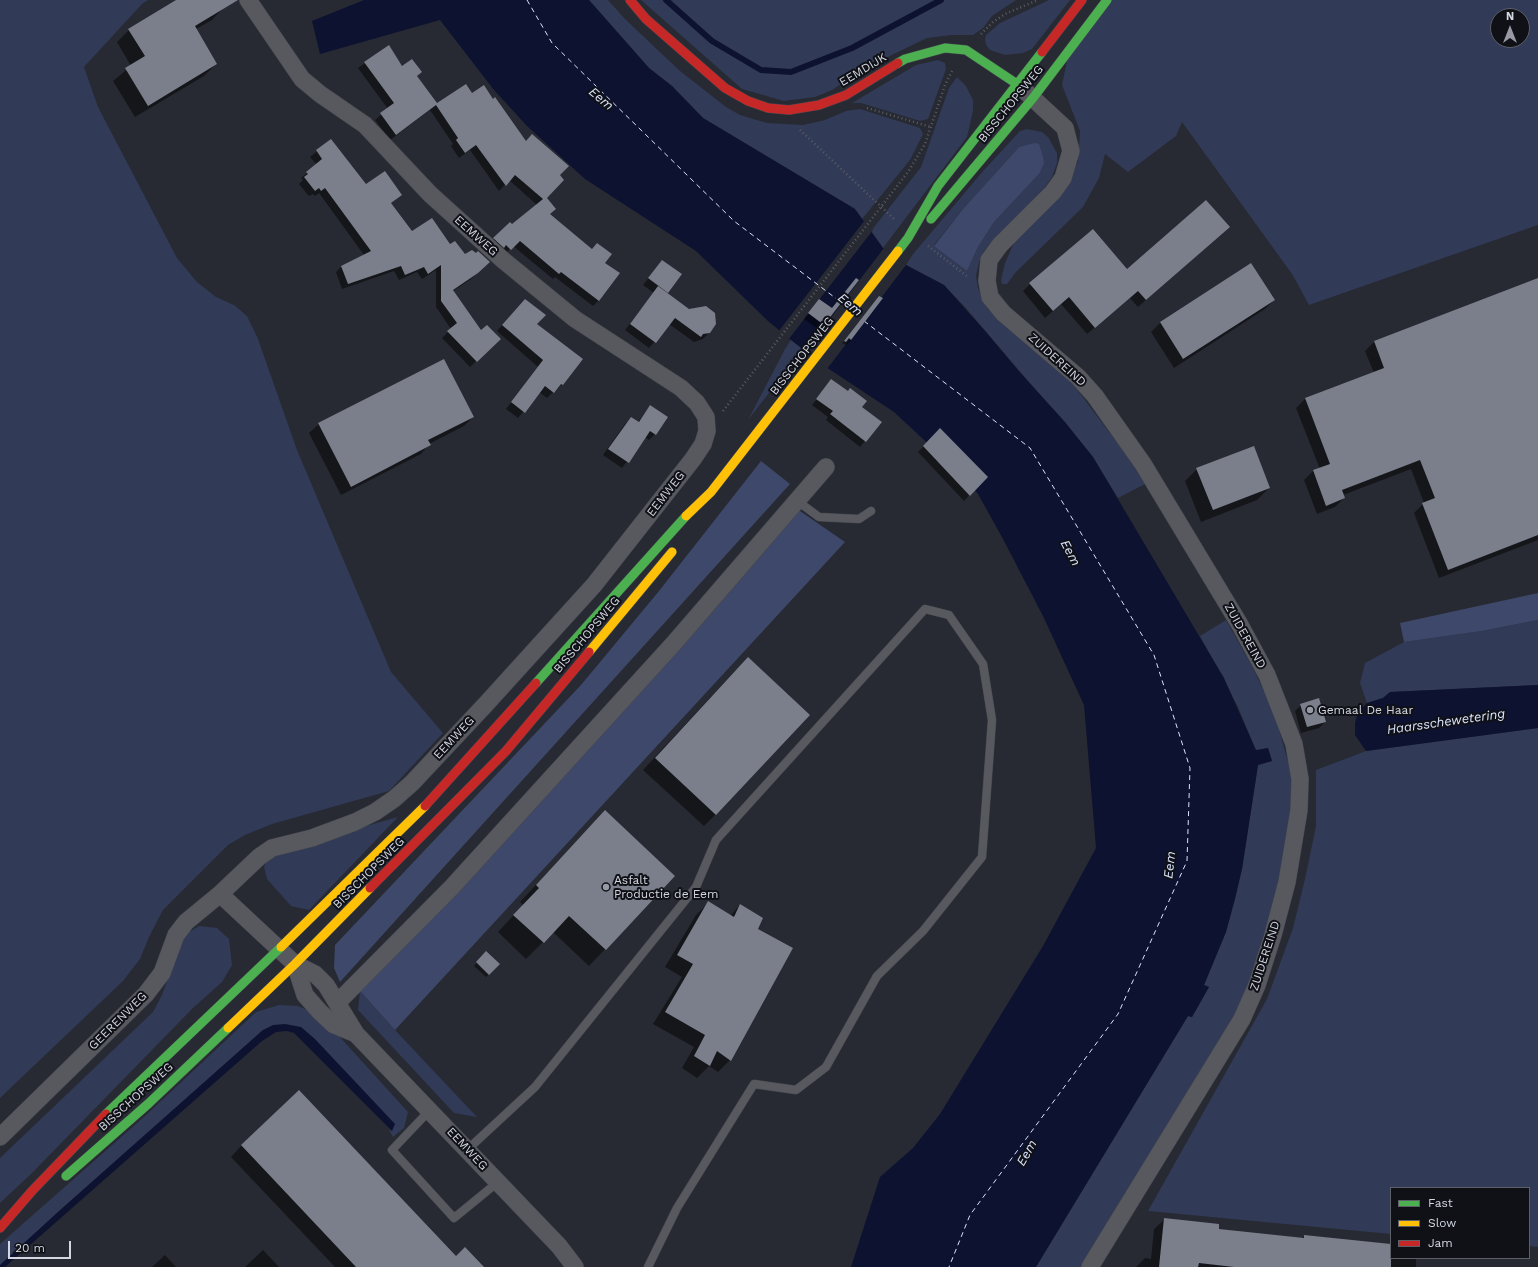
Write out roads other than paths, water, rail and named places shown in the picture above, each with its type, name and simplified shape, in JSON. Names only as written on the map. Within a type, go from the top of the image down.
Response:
[{"type":"main road","name":"EEMDIJK","points":[[630,0],[646,19],[725,88],[748,101],[774,109],[790,110],[819,105],[846,95],[905,59],[945,48],[966,50],[1017,84]]},
{"type":"main road","name":"BISSCHOPSWEG","points":[[0,1229],[32,1191],[108,1112],[279,950],[414,819],[691,510],[711,492],[910,236],[938,186],[1082,0]]},
{"type":"main road","name":"BISSCHOPSWEG","points":[[910,236],[924,228],[1033,98],[1106,0]]},
{"type":"main road","name":"BISSCHOPSWEG","points":[[700,518],[711,492]]},
{"type":"main road","name":"BISSCHOPSWEG","points":[[61,1181],[148,1104],[295,964],[506,751],[680,542]]},
{"type":"main road","name":"BISSCHOPSWEG","points":[[0,1229],[28,1209]]},
{"type":"street","name":"EEMWEG","points":[[248,0],[302,79],[320,94],[365,125],[430,194],[503,260],[575,319],[681,388],[698,403],[706,417],[707,431],[704,444],[594,585],[412,783],[394,799],[375,812],[355,822],[312,838],[272,848],[259,857],[220,894],[295,964],[315,974],[326,985],[356,1034],[558,1246],[574,1267]]},
{"type":"street","name":"ZUIDEREIND","points":[[1017,84],[1065,128],[1071,151],[1068,164],[1059,182],[1000,245],[989,260],[986,271],[990,297],[1003,313],[1078,377],[1095,396],[1144,464],[1240,625],[1267,675],[1294,744],[1299,769],[1299,810],[1287,882],[1273,935],[1257,985],[1235,1033],[1090,1267]]},
{"type":"street","points":[[337,1003],[452,887],[675,642],[826,467]]},
{"type":"street","name":"GEERENWEG","points":[[0,1137],[146,994],[162,973],[176,935],[186,922],[220,894]]},
{"type":"street","name":"EEMWEG","points":[[295,964],[305,995],[334,1025],[356,1034]]},
{"type":"lane","points":[[796,500],[819,517],[858,519],[871,511]]},
{"type":"lane","points":[[467,1150],[535,1087],[696,887],[716,840],[925,609],[949,615],[983,664],[992,720],[982,857],[923,931],[877,976],[826,1067],[796,1090],[754,1084],[677,1208],[648,1267]]},
{"type":"lane","points":[[430,1110],[392,1150],[454,1218],[498,1182]]},
{"type":"water","name":"Eem","points":[[364,0],[589,0],[649,68],[672,86],[703,118],[855,209],[883,248],[906,265],[944,285],[1065,422],[1093,457],[1224,678],[1256,750],[1268,748],[1272,761],[1258,765],[1242,869],[1226,932],[1204,985],[1209,987],[1192,1017],[1188,1016],[1036,1267],[851,1267],[880,1177],[913,1148],[940,1114],[1043,946],[1096,848],[1084,705],[1043,616],[1003,539],[978,494],[966,479],[894,412],[823,365],[791,340],[768,321],[696,251],[585,179],[527,126],[494,90],[440,20],[320,54],[312,21]]},
{"type":"water","name":"Haarsschewetering","points":[[1538,685],[1538,728],[1366,751],[1355,735],[1355,723],[1358,712],[1367,703],[1383,698],[1390,692]]},
{"type":"water","points":[[285,1024],[301,1027],[315,1039],[395,1124],[392,1131],[294,1033],[287,1031],[276,1032],[262,1041],[5,1267],[0,1267],[0,1265],[59,1211],[263,1030],[273,1025]]},
{"type":"waterway","points":[[666,0],[712,41],[761,70],[791,72],[852,48],[941,0]]},
{"type":"place","name":"Gemaal De Haar","points":[[1310,710]]},
{"type":"place","name":"Asfalt Productie de Eem","points":[[606,887]]}]
